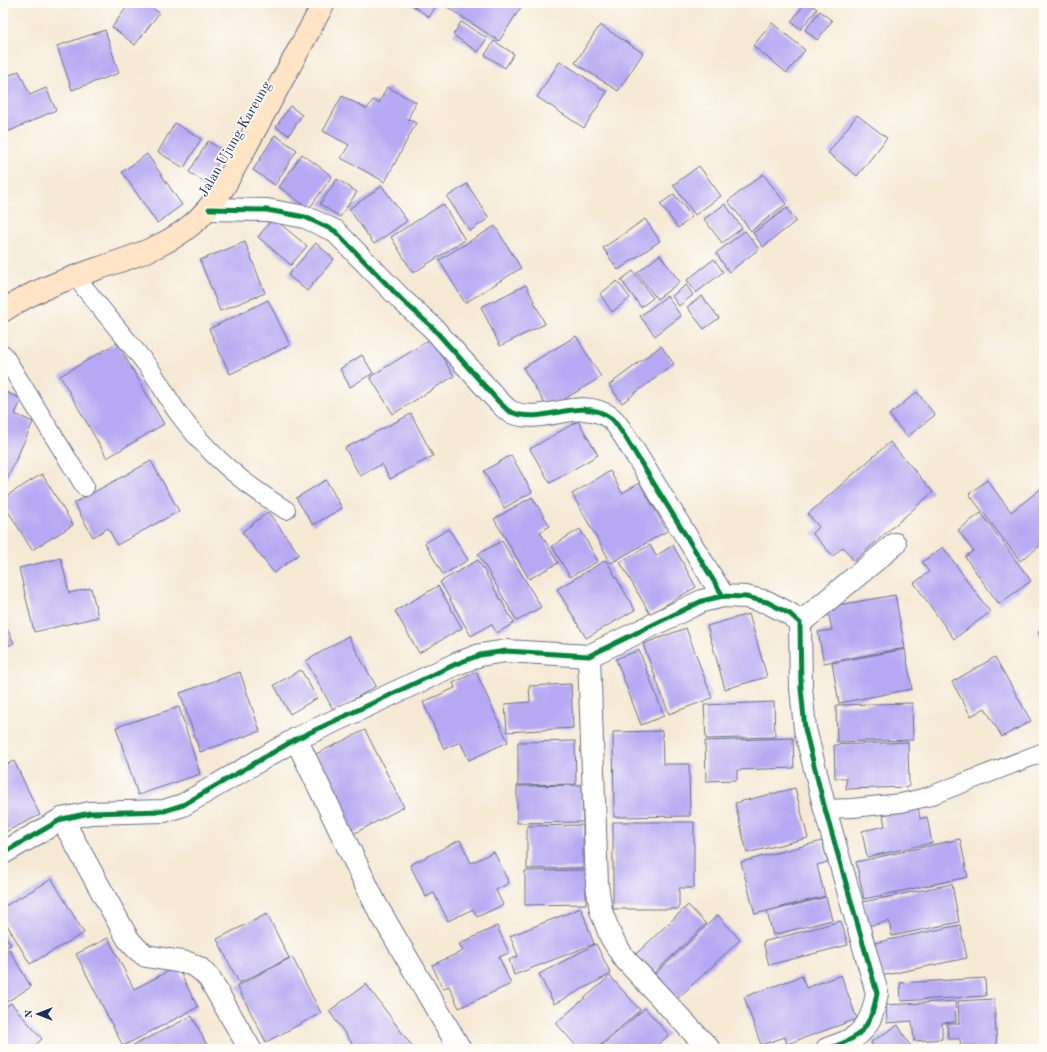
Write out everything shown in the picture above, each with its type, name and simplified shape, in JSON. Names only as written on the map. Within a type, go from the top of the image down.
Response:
[{"type":"main road","name":"Jalan Ujung Kareung","points":[[3,311],[32,294],[145,252],[172,240],[191,226],[209,209],[224,187],[324,3]]},
{"type":"street","points":[[209,209],[267,210],[305,217],[335,231],[402,300],[434,328],[510,412],[524,416],[541,415],[579,408],[598,411],[612,419],[624,435],[723,596]]},
{"type":"street","points":[[800,623],[896,544]]},
{"type":"street","points":[[3,853],[62,819],[90,813],[164,811],[183,805],[296,739],[480,655],[506,650],[589,656],[702,601],[723,596],[746,597],[767,602],[790,614],[800,623],[801,688],[805,729],[825,809],[877,993],[874,1011],[866,1026],[853,1038],[827,1049]]},
{"type":"street","points":[[589,656],[598,885],[601,911],[611,937],[624,958],[709,1049]]},
{"type":"street","points":[[296,739],[376,905],[460,1049]]},
{"type":"street","points":[[62,819],[128,939],[136,949],[146,956],[188,963],[199,968],[209,978],[250,1049]]},
{"type":"lane","points":[[76,277],[150,370],[179,413],[204,444],[234,474],[286,510]]},
{"type":"lane","points":[[3,354],[85,487]]},
{"type":"lane","points":[[825,809],[901,803],[927,797],[1044,752]]},
{"type":"building","points":[[130,3],[146,3],[159,13],[135,45],[112,27]]},
{"type":"building","points":[[409,3],[438,3],[429,17]]},
{"type":"building","points":[[445,3],[523,4],[499,41],[444,5]]},
{"type":"building","points":[[805,3],[808,3],[817,9],[801,29],[791,22]]},
{"type":"building","points":[[820,11],[832,21],[817,40],[805,30]]},
{"type":"building","points":[[461,22],[487,38],[478,52],[453,35]]},
{"type":"building","points":[[772,23],[805,50],[787,73],[753,46]]},
{"type":"building","points":[[600,25],[643,53],[618,91],[575,63]]},
{"type":"building","points":[[105,30],[119,73],[72,90],[57,46]]},
{"type":"building","points":[[494,41],[514,54],[505,68],[485,55]]},
{"type":"building","points":[[560,61],[607,92],[584,128],[537,97]]},
{"type":"building","points":[[19,71],[30,95],[46,88],[56,110],[3,134],[3,78]]},
{"type":"building","points":[[387,87],[416,102],[408,119],[416,123],[385,182],[341,158],[349,145],[323,131],[342,96],[367,109],[373,100],[379,103]]},
{"type":"building","points":[[290,106],[302,115],[289,135],[276,127]]},
{"type":"building","points":[[857,115],[887,138],[857,176],[828,153]]},
{"type":"building","points":[[175,123],[201,139],[184,168],[158,152]]},
{"type":"building","points":[[275,135],[297,150],[275,185],[253,170]]},
{"type":"building","points":[[208,141],[225,152],[206,183],[189,172]]},
{"type":"building","points":[[147,154],[182,205],[157,223],[122,172]]},
{"type":"building","points":[[302,154],[332,176],[309,209],[279,187]]},
{"type":"building","points":[[699,166],[721,196],[695,215],[673,185]]},
{"type":"building","points":[[763,174],[786,204],[751,231],[728,201]]},
{"type":"building","points":[[337,179],[357,192],[340,217],[320,204]]},
{"type":"building","points":[[467,184],[489,218],[470,231],[447,197]]},
{"type":"building","points":[[382,186],[407,221],[374,244],[349,209]]},
{"type":"building","points":[[674,194],[692,217],[678,228],[660,204]]},
{"type":"building","points":[[443,204],[465,240],[413,273],[391,237]]},
{"type":"building","points":[[725,204],[742,228],[722,243],[704,219]]},
{"type":"building","points":[[787,208],[796,221],[763,247],[753,233]]},
{"type":"building","points":[[273,218],[307,246],[291,265],[258,237]]},
{"type":"building","points":[[645,219],[660,241],[618,270],[603,248]]},
{"type":"building","points":[[495,226],[521,268],[465,303],[439,260]]},
{"type":"building","points":[[745,231],[759,249],[729,272],[716,253]]},
{"type":"building","points":[[245,242],[265,293],[220,311],[200,260]]},
{"type":"building","points":[[316,243],[334,259],[307,291],[288,275]]},
{"type":"building","points":[[660,255],[680,282],[657,299],[637,273]]},
{"type":"building","points":[[714,259],[723,272],[696,293],[687,280]]},
{"type":"building","points":[[633,271],[653,298],[641,307],[621,280]]},
{"type":"building","points":[[617,281],[630,298],[612,312],[600,294]]},
{"type":"building","points":[[526,285],[545,324],[500,346],[481,307]]},
{"type":"building","points":[[686,285],[693,295],[679,306],[672,296]]},
{"type":"building","points":[[667,296],[681,316],[655,336],[640,316]]},
{"type":"building","points":[[702,296],[719,318],[704,329],[687,307]]},
{"type":"building","points":[[268,300],[290,345],[230,374],[209,329]]},
{"type":"building","points":[[576,336],[601,377],[548,409],[523,368]]},
{"type":"building","points":[[431,339],[454,376],[393,414],[370,377]]},
{"type":"building","points":[[117,343],[164,424],[107,458],[60,376]]},
{"type":"building","points":[[661,346],[674,364],[622,403],[609,385]]},
{"type":"building","points":[[362,355],[373,373],[350,387],[340,369]]},
{"type":"building","points":[[3,391],[22,399],[15,414],[33,422],[3,488]]},
{"type":"building","points":[[917,392],[935,415],[907,437],[889,415]]},
{"type":"building","points":[[411,414],[433,456],[390,479],[382,464],[360,476],[345,448]]},
{"type":"building","points":[[578,421],[598,455],[550,483],[530,449]]},
{"type":"building","points":[[890,442],[933,492],[854,561],[843,547],[833,556],[812,533],[819,527],[808,514]]},
{"type":"building","points":[[511,455],[532,492],[504,508],[484,471]]},
{"type":"building","points":[[151,461],[179,511],[117,545],[108,528],[93,537],[74,503]]},
{"type":"building","points":[[610,471],[622,493],[640,483],[667,531],[611,563],[572,494]]},
{"type":"building","points":[[42,474],[73,525],[32,550],[3,503],[3,498]]},
{"type":"building","points":[[326,480],[342,508],[313,525],[296,498]]},
{"type":"building","points":[[987,480],[1011,512],[1042,488],[1044,491],[1044,543],[1020,561],[969,494]]},
{"type":"building","points":[[532,497],[550,526],[540,532],[558,563],[529,579],[494,519]]},
{"type":"building","points":[[268,512],[299,554],[274,573],[242,532]]},
{"type":"building","points":[[981,513],[1031,581],[999,604],[965,557],[973,551],[958,530]]},
{"type":"building","points":[[449,529],[468,560],[443,575],[425,543]]},
{"type":"building","points":[[580,529],[598,561],[570,577],[552,546]]},
{"type":"building","points":[[502,541],[541,607],[517,621],[478,554]]},
{"type":"building","points":[[650,545],[656,556],[673,545],[696,587],[650,614],[620,562]]},
{"type":"building","points":[[943,547],[990,612],[954,639],[914,583],[929,572],[922,562]]},
{"type":"building","points":[[61,558],[69,593],[91,588],[98,617],[34,632],[19,568]]},
{"type":"building","points":[[478,560],[514,623],[497,633],[491,624],[471,636],[440,582]]},
{"type":"building","points":[[606,560],[635,610],[586,638],[557,589]]},
{"type":"building","points":[[438,586],[462,628],[419,653],[395,611]]},
{"type":"building","points":[[895,595],[905,648],[824,663],[818,632],[832,630],[827,607]]},
{"type":"building","points":[[749,614],[767,677],[725,689],[707,626]]},
{"type":"building","points":[[3,621],[14,643],[3,648]]},
{"type":"building","points":[[686,628],[712,698],[669,714],[643,644]]},
{"type":"building","points":[[1044,628],[1044,642],[1038,632]]},
{"type":"building","points":[[348,636],[376,686],[334,711],[306,661]]},
{"type":"building","points":[[905,649],[912,689],[839,703],[832,663]]},
{"type":"building","points":[[639,650],[664,716],[641,725],[616,659]]},
{"type":"building","points":[[995,657],[1031,721],[1002,737],[985,708],[971,716],[952,682]]},
{"type":"building","points":[[301,670],[317,698],[290,714],[274,685]]},
{"type":"building","points":[[240,672],[260,731],[200,752],[180,693]]},
{"type":"building","points":[[476,672],[508,742],[469,760],[460,742],[444,749],[423,702],[455,688],[453,683]]},
{"type":"building","points":[[571,684],[573,728],[507,732],[505,704],[530,702],[529,686]]},
{"type":"building","points":[[774,702],[775,737],[706,739],[704,705]]},
{"type":"building","points":[[912,703],[913,740],[837,742],[836,705]]},
{"type":"building","points":[[179,707],[200,774],[138,795],[116,727]]},
{"type":"building","points":[[365,730],[404,807],[353,834],[314,755]]},
{"type":"building","points":[[662,731],[663,764],[689,764],[690,816],[614,817],[613,732]]},
{"type":"building","points":[[793,738],[794,768],[737,770],[737,780],[706,781],[705,741]]},
{"type":"building","points":[[575,741],[576,784],[518,785],[518,742]]},
{"type":"building","points":[[908,742],[909,787],[846,789],[846,778],[835,778],[834,745]]},
{"type":"building","points":[[14,761],[40,815],[3,833],[3,766]]},
{"type":"building","points":[[582,785],[583,822],[517,823],[517,786]]},
{"type":"building","points":[[795,788],[808,838],[747,853],[735,803]]},
{"type":"building","points":[[918,807],[920,819],[927,817],[932,843],[867,857],[862,831],[885,826],[883,815]]},
{"type":"building","points":[[613,822],[694,822],[694,888],[679,888],[679,909],[613,909]]},
{"type":"building","points":[[583,825],[583,868],[527,869],[527,826]]},
{"type":"building","points":[[960,839],[968,877],[864,899],[856,862]]},
{"type":"building","points":[[460,840],[471,863],[494,852],[509,883],[496,890],[503,905],[477,917],[473,909],[448,921],[434,893],[426,897],[410,865]]},
{"type":"building","points":[[822,841],[828,862],[817,865],[825,896],[755,914],[741,862]]},
{"type":"building","points":[[586,870],[586,904],[525,905],[525,871]]},
{"type":"building","points":[[52,879],[84,933],[30,964],[3,918],[3,907]]},
{"type":"building","points":[[952,884],[959,922],[892,936],[889,921],[868,926],[863,902]]},
{"type":"building","points":[[826,897],[832,920],[773,935],[767,912]]},
{"type":"building","points":[[688,905],[706,924],[654,973],[636,954]]},
{"type":"building","points":[[581,908],[594,944],[514,975],[509,960],[518,956],[510,936]]},
{"type":"building","points":[[267,914],[289,958],[239,983],[217,939]]},
{"type":"building","points":[[718,915],[740,940],[677,999],[655,974]]},
{"type":"building","points":[[841,921],[848,945],[769,965],[763,942]]},
{"type":"building","points":[[960,925],[967,958],[881,976],[874,943]]},
{"type":"building","points":[[497,926],[509,953],[499,957],[511,984],[459,1008],[449,986],[443,989],[432,965],[463,951],[459,944]]},
{"type":"building","points":[[3,932],[11,945],[3,949]]},
{"type":"building","points":[[108,938],[134,989],[177,967],[198,1007],[123,1046],[76,954]]},
{"type":"building","points":[[596,944],[611,974],[554,1004],[539,974]]},
{"type":"building","points":[[9,949],[31,987],[3,1004],[3,953]]},
{"type":"building","points":[[292,957],[321,1013],[266,1042],[237,986]]},
{"type":"building","points":[[841,975],[857,1019],[787,1044],[785,1037],[761,1045],[744,997],[802,976],[806,988]]},
{"type":"building","points":[[610,976],[640,1010],[596,1049],[579,1049],[556,1023]]},
{"type":"building","points":[[985,978],[986,996],[901,1001],[900,983]]},
{"type":"building","points":[[366,984],[414,1049],[356,1049],[329,1011]]},
{"type":"building","points":[[994,999],[997,1049],[961,1049],[960,1039],[948,1039],[947,1024],[959,1024],[958,1001]]},
{"type":"building","points":[[955,1001],[956,1022],[942,1023],[942,1039],[914,1041],[912,1021],[887,1023],[886,1005]]},
{"type":"building","points":[[11,1003],[42,1039],[31,1049],[3,1049],[3,1009]]},
{"type":"building","points":[[645,1008],[669,1035],[653,1049],[598,1049]]},
{"type":"building","points":[[192,1016],[209,1049],[126,1049]]},
{"type":"building","points":[[898,1025],[912,1049],[875,1049],[871,1042]]},
{"type":"cycle path","points":[[209,209],[267,210],[305,217],[335,231],[402,300],[433,328],[506,409],[523,415],[536,416],[587,409],[599,412],[611,418],[624,435],[723,596]]},
{"type":"cycle path","points":[[3,853],[62,819],[90,813],[164,811],[183,805],[296,739],[456,664],[480,655],[506,651],[589,656],[702,601],[723,596],[746,597],[767,602],[790,614],[800,623],[801,688],[805,729],[825,809],[877,993],[870,1018],[859,1034],[850,1040],[827,1049]]}]
